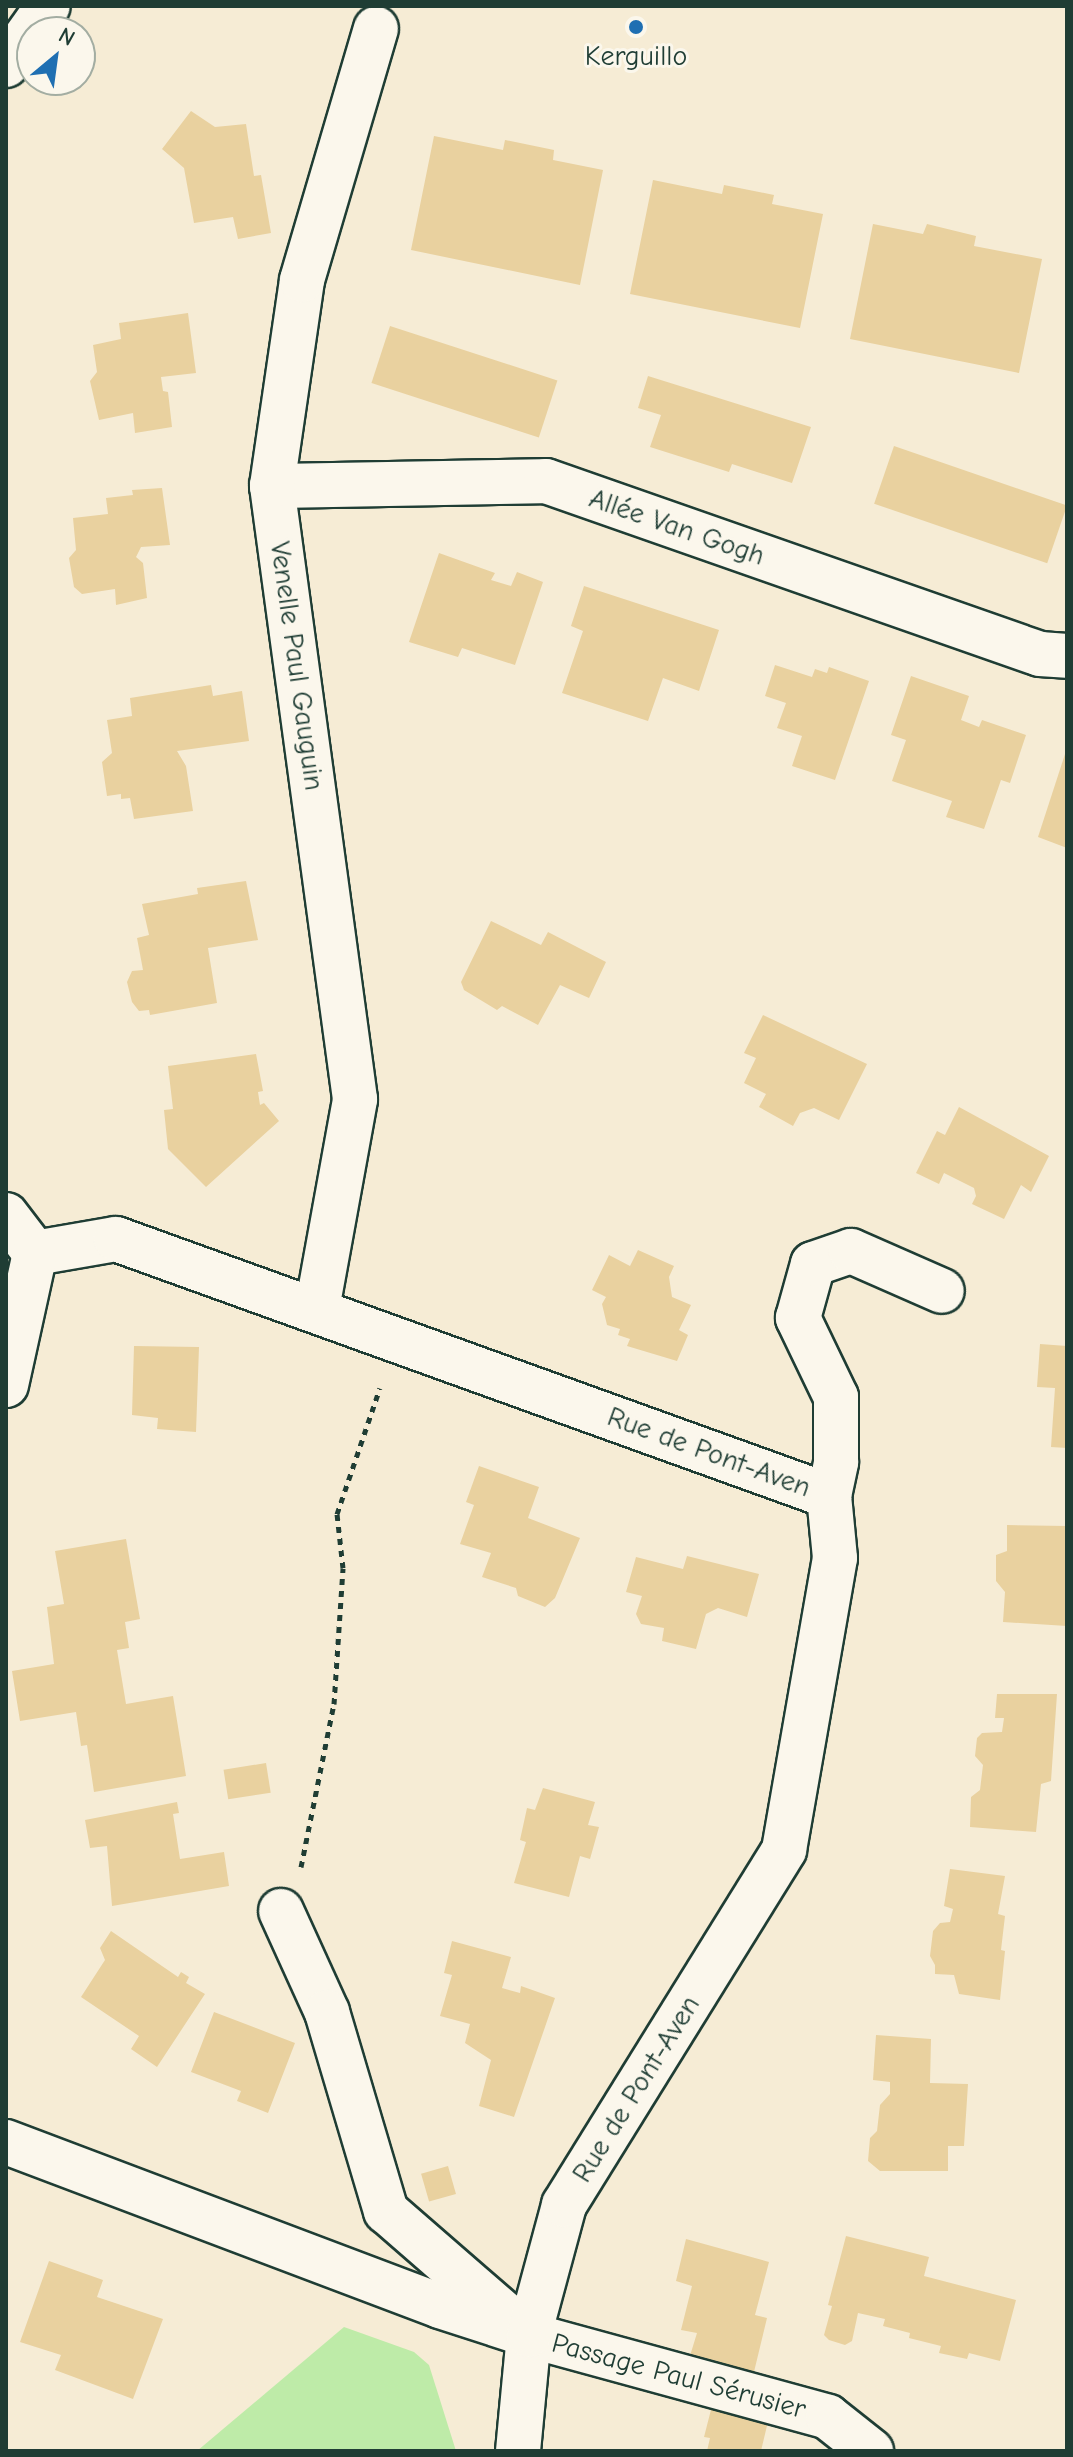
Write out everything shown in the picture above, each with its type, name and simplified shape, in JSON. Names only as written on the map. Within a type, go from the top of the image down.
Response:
[{"type":"street","points":[[6,65],[48,6]]},
{"type":"street","name":"Venelle Paul Gauguin","points":[[317,1309],[355,1099],[272,486],[302,280],[376,29]]},
{"type":"street","name":"Allée Van Gogh","points":[[272,486],[546,481],[1040,654],[1067,656]]},
{"type":"street","points":[[6,1215],[35,1253],[6,1385]]},
{"type":"street","name":"Rue de Pont-Aven","points":[[35,1253],[116,1239],[829,1496],[835,1558],[784,1850],[564,2205],[529,2335],[518,2451]]},
{"type":"street","points":[[829,1496],[836,1462],[836,1397],[798,1318],[813,1264],[851,1251],[942,1291]]},
{"type":"street","points":[[284,1919],[327,2012],[386,2211],[529,2335]]},
{"type":"street","points":[[6,2142],[440,2306],[529,2335]]},
{"type":"street","name":"Passage Paul Sérusier","points":[[529,2335],[828,2417],[871,2451]]},
{"type":"path","points":[[284,1919],[334,1704],[343,1568],[337,1514],[396,1338]]},
{"type":"green space","points":[[344,2327],[414,2352],[429,2365],[456,2451],[197,2451]]},
{"type":"building","points":[[191,111],[215,127],[246,124],[254,176],[261,175],[271,233],[238,239],[233,217],[194,223],[184,168],[162,149]]},
{"type":"building","points":[[434,136],[503,150],[505,140],[554,150],[553,160],[603,170],[580,285],[411,250]]},
{"type":"building","points":[[653,180],[722,194],[724,185],[774,195],[772,204],[823,214],[800,328],[630,294]]},
{"type":"building","points":[[873,224],[923,234],[927,224],[976,236],[974,246],[1042,259],[1019,373],[850,339]]},
{"type":"building","points":[[188,313],[196,373],[161,377],[163,391],[168,392],[172,427],[135,433],[133,413],[99,420],[90,381],[97,372],[93,345],[121,339],[119,323]]},
{"type":"building","points":[[390,326],[557,380],[539,437],[371,383]]},
{"type":"building","points":[[648,376],[811,427],[792,483],[732,464],[729,472],[650,447],[661,415],[638,408]]},
{"type":"building","points":[[894,446],[1067,506],[1047,563],[874,504]]},
{"type":"building","points":[[162,488],[170,545],[141,547],[136,557],[143,563],[147,598],[116,605],[115,589],[82,594],[74,587],[69,558],[76,550],[73,518],[108,514],[106,498],[133,495],[132,490]]},
{"type":"building","points":[[439,553],[495,573],[491,580],[511,586],[517,572],[543,582],[515,665],[462,648],[458,657],[409,642]]},
{"type":"building","points":[[584,586],[719,630],[699,691],[663,678],[648,721],[562,693],[583,631],[571,626]]},
{"type":"building","points":[[775,665],[812,677],[815,669],[827,673],[829,667],[869,681],[835,780],[792,766],[802,736],[777,728],[786,703],[765,696]]},
{"type":"building","points":[[911,676],[969,696],[961,720],[979,727],[982,720],[1026,735],[1010,783],[1001,780],[984,829],[946,817],[952,801],[892,781],[906,740],[891,735]]},
{"type":"building","points":[[211,685],[213,696],[242,691],[249,741],[177,751],[186,766],[193,811],[134,819],[130,798],[121,799],[121,794],[107,796],[102,762],[112,753],[107,720],[132,716],[130,698]]},
{"type":"building","points":[[1067,751],[1067,848],[1038,837]]},
{"type":"building","points":[[246,881],[258,940],[208,948],[217,1003],[150,1015],[149,1010],[139,1011],[132,1002],[127,982],[132,971],[143,970],[137,938],[149,935],[142,904],[198,894],[197,888]]},
{"type":"building","points":[[491,921],[541,945],[548,932],[606,962],[589,998],[560,985],[538,1025],[502,1006],[497,1010],[464,990],[461,982]]},
{"type":"building","points":[[763,1015],[867,1064],[839,1120],[814,1108],[800,1113],[793,1126],[759,1107],[766,1094],[744,1083],[756,1058],[744,1053]]},
{"type":"building","points":[[256,1054],[263,1091],[258,1092],[260,1105],[264,1103],[279,1121],[206,1187],[168,1149],[164,1110],[173,1109],[168,1066]]},
{"type":"building","points":[[959,1107],[1049,1156],[1031,1192],[1021,1185],[1004,1219],[972,1204],[976,1196],[974,1188],[944,1173],[939,1184],[916,1173],[937,1131],[945,1135]]},
{"type":"building","points":[[638,1250],[674,1266],[669,1277],[672,1297],[691,1305],[679,1330],[688,1335],[677,1361],[627,1346],[630,1339],[618,1335],[620,1329],[607,1325],[602,1304],[606,1297],[592,1290],[609,1255],[630,1266]]},
{"type":"building","points":[[1040,1344],[1067,1346],[1067,1448],[1051,1447],[1055,1388],[1037,1387]]},
{"type":"building","points":[[134,1346],[199,1347],[196,1432],[157,1429],[158,1418],[132,1415]]},
{"type":"building","points":[[479,1466],[539,1487],[528,1518],[580,1538],[555,1598],[545,1607],[518,1596],[516,1588],[482,1577],[491,1553],[460,1544],[474,1505],[466,1502]]},
{"type":"building","points":[[1007,1525],[1067,1526],[1067,1626],[1003,1622],[1005,1592],[996,1581],[996,1555],[1007,1551]]},
{"type":"building","points":[[126,1539],[140,1619],[125,1622],[129,1648],[117,1650],[126,1704],[173,1696],[186,1776],[94,1792],[87,1745],[81,1746],[76,1712],[20,1721],[12,1671],[54,1664],[47,1607],[64,1604],[55,1551]]},
{"type":"building","points":[[687,1556],[759,1574],[747,1617],[718,1608],[706,1614],[696,1649],[662,1641],[664,1628],[641,1624],[636,1614],[642,1596],[626,1592],[636,1557],[683,1569]]},
{"type":"building","points":[[997,1694],[1057,1694],[1051,1781],[1041,1784],[1036,1832],[970,1827],[971,1797],[980,1790],[983,1765],[975,1756],[977,1738],[982,1733],[1002,1732],[1004,1718],[995,1718]]},
{"type":"building","points":[[266,1763],[271,1793],[228,1799],[224,1770]]},
{"type":"building","points":[[543,1788],[595,1802],[588,1825],[599,1827],[590,1859],[580,1856],[569,1897],[514,1883],[526,1842],[520,1840],[527,1808],[535,1810]]},
{"type":"building","points":[[177,1802],[179,1813],[173,1814],[180,1859],[224,1852],[229,1886],[112,1906],[107,1846],[90,1848],[85,1820]]},
{"type":"building","points":[[950,1869],[1005,1876],[998,1914],[1005,1916],[1000,2000],[959,1994],[954,1975],[935,1974],[935,1965],[930,1956],[933,1931],[940,1923],[950,1922],[953,1909],[944,1906]]},
{"type":"building","points":[[111,1931],[178,1977],[181,1972],[189,1977],[186,1983],[205,1994],[157,2067],[131,2049],[139,2036],[81,1997],[105,1960],[100,1948]]},
{"type":"building","points":[[452,1941],[511,1957],[502,1988],[520,1993],[521,1986],[555,1998],[514,2117],[479,2106],[491,2060],[465,2043],[470,2024],[440,2016],[452,1975],[444,1973]]},
{"type":"building","points":[[214,2012],[295,2043],[268,2113],[237,2101],[241,2091],[191,2072]]},
{"type":"building","points":[[876,2035],[931,2039],[930,2083],[968,2084],[964,2146],[948,2146],[948,2171],[880,2171],[868,2161],[870,2138],[877,2131],[880,2105],[890,2094],[890,2082],[873,2080]]},
{"type":"building","points":[[448,2166],[456,2194],[429,2202],[421,2174]]},
{"type":"building","points":[[846,2236],[929,2257],[924,2276],[1016,2300],[1000,2361],[969,2353],[967,2359],[939,2353],[941,2346],[909,2338],[910,2333],[883,2326],[885,2319],[858,2313],[852,2341],[845,2345],[829,2340],[824,2335],[832,2306],[828,2305]]},
{"type":"building","points":[[686,2239],[769,2262],[755,2315],[767,2318],[753,2376],[689,2359],[697,2333],[681,2330],[692,2286],[676,2281]]},
{"type":"building","points":[[49,2261],[103,2280],[97,2297],[163,2319],[133,2399],[55,2370],[61,2355],[20,2342]]},
{"type":"building","points":[[714,2398],[770,2413],[761,2451],[707,2451],[710,2438],[704,2437]]},
{"type":"place","name":"Kerguillo","points":[[636,27]]}]
